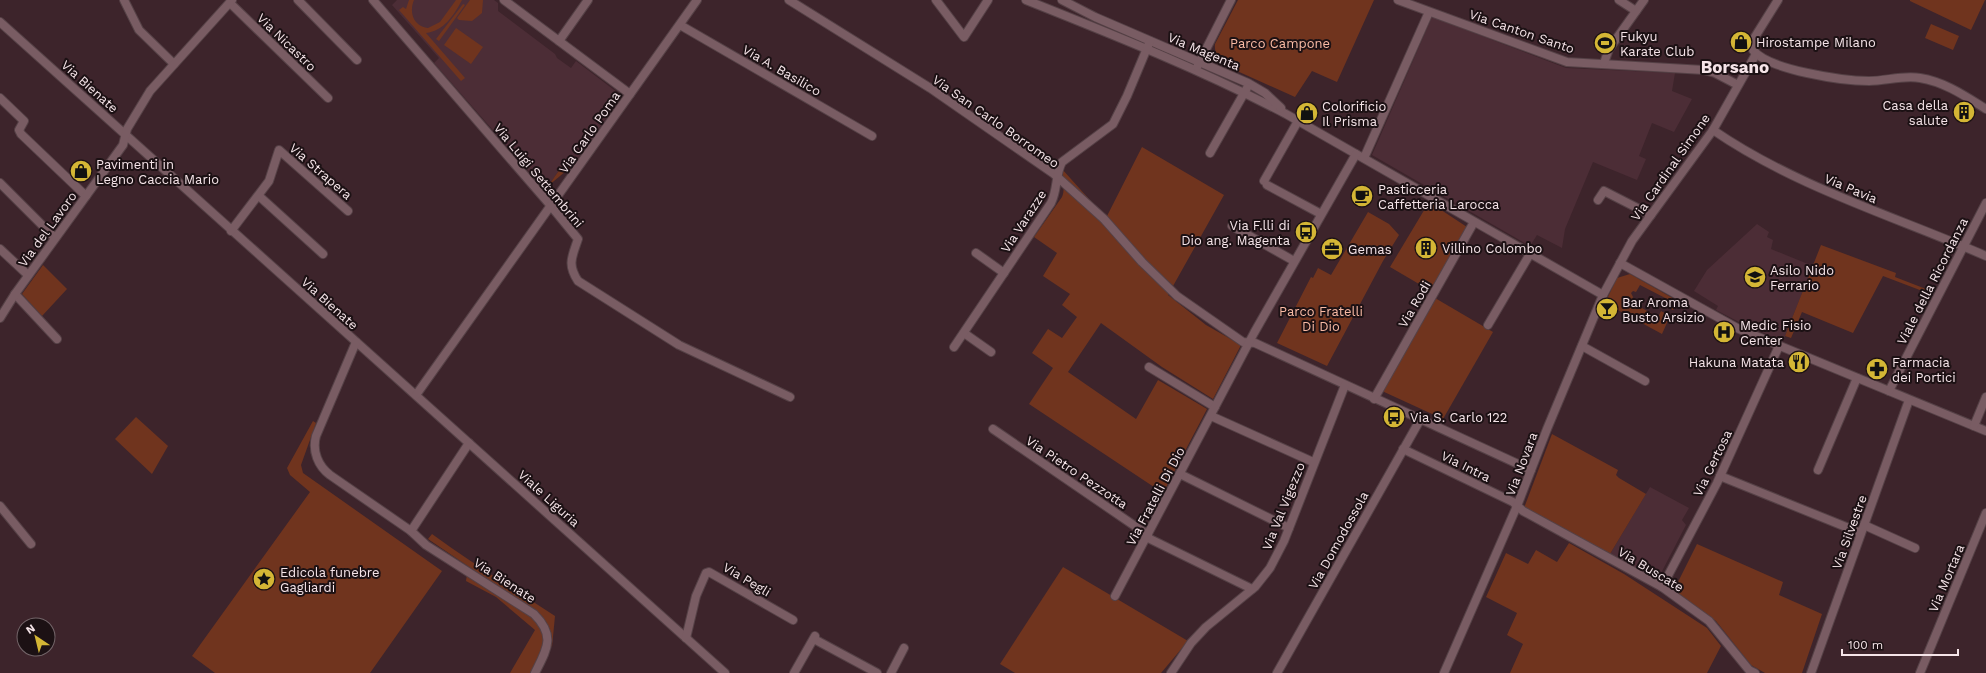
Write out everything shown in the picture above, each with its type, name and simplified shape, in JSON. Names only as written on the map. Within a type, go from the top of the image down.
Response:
[{"type":"street","points":[[124,0],[131,16],[142,33],[174,64]]},
{"type":"street","points":[[298,0],[357,60]]},
{"type":"street","name":"Via Luigi Settembrini","points":[[373,0],[578,239],[571,262],[571,269],[578,281],[679,345],[790,397]]},
{"type":"street","points":[[559,41],[588,0]]},
{"type":"street","name":"Via Carlo Poma","points":[[416,395],[697,0]]},
{"type":"street","name":"Via San Carlo Borromeo","points":[[789,0],[930,88],[1054,174],[1058,180],[1104,219],[1142,262],[1177,296],[1245,343],[1255,343],[1531,470]]},
{"type":"street","points":[[936,0],[964,37],[988,0]]},
{"type":"street","name":"Via Magenta","points":[[1026,0],[1147,49],[1249,83],[1265,93],[1286,114]]},
{"type":"street","name":"Via Magenta","points":[[1062,0],[1150,41],[1198,66],[1364,158],[1603,295]]},
{"type":"street","points":[[1198,66],[1231,0]]},
{"type":"street","name":"Via Canton Santo","points":[[1398,0],[1567,62],[1707,70],[1738,85]]},
{"type":"street","points":[[1416,7],[1422,0]]},
{"type":"street","points":[[1619,0],[1636,12]]},
{"type":"street","points":[[1604,63],[1609,49],[1644,0]]},
{"type":"street","points":[[1778,0],[1753,40],[1752,47],[1756,54],[1796,70],[1840,80],[1870,81],[1910,77],[1931,80],[1950,87],[1986,109]]},
{"type":"street","name":"Via del Lavoro","points":[[0,318],[28,275],[123,145],[126,135],[148,93],[231,1]]},
{"type":"street","name":"Via Nicastro","points":[[231,1],[328,98]]},
{"type":"street","points":[[508,1],[630,94]]},
{"type":"street","points":[[1364,158],[1429,12]]},
{"type":"street","name":"Via Bienate","points":[[0,22],[356,342],[317,432],[314,443],[316,455],[320,465],[327,473],[411,531],[426,545],[522,604],[538,618],[546,629],[548,640],[546,652],[535,673]]},
{"type":"street","name":"Via A. Basilico","points":[[680,25],[872,136]]},
{"type":"street","name":"Via Magenta","points":[[1065,159],[1113,124],[1127,96],[1150,41]]},
{"type":"street","name":"Via Cardinal Simone","points":[[1620,263],[1632,241],[1713,130],[1756,54]]},
{"type":"street","name":"Via Magenta","points":[[1210,153],[1249,83]]},
{"type":"street","points":[[0,98],[24,121],[19,130],[21,134],[86,196]]},
{"type":"street","points":[[1298,121],[1266,183],[1321,214]]},
{"type":"street","name":"Via Pavia","points":[[1713,130],[1754,156],[1796,178],[1986,256]]},
{"type":"street","name":"Via Strapera","points":[[231,230],[259,196],[272,175],[279,150],[348,211]]},
{"type":"street","name":"Via Fratelli Di Dio","points":[[1115,596],[1294,261],[1356,154]]},
{"type":"street","name":"Via Varazze","points":[[954,347],[1051,203],[1057,189],[1060,166],[1065,159]]},
{"type":"street","points":[[0,184],[55,238]]},
{"type":"street","points":[[1598,200],[1604,191],[1651,214]]},
{"type":"street","points":[[259,196],[323,254]]},
{"type":"street","name":"Viale della Ricordanza","points":[[1889,391],[1986,203]]},
{"type":"street","name":"Via Rodi","points":[[1374,399],[1474,222]]},
{"type":"street","points":[[1232,226],[1294,261]]},
{"type":"street","points":[[0,249],[28,275]]},
{"type":"street","name":"Via Varazze","points":[[976,253],[1004,273]]},
{"type":"street","points":[[1488,325],[1530,254]]},
{"type":"street","points":[[1620,263],[1739,329],[1986,431]]},
{"type":"street","name":"Via Novara","points":[[1444,673],[1517,506],[1603,295],[1620,263]]},
{"type":"street","points":[[15,294],[57,339]]},
{"type":"street","points":[[964,333],[991,352]]},
{"type":"street","name":"Viale Liguria","points":[[356,342],[725,673]]},
{"type":"street","points":[[1582,346],[1646,381]]},
{"type":"street","name":"Via Certosa","points":[[1662,587],[1720,476],[1779,346]]},
{"type":"street","points":[[1149,367],[1215,407]]},
{"type":"street","points":[[1818,470],[1856,378]]},
{"type":"street","name":"Via Val Vigezzo","points":[[1171,673],[1191,643],[1206,627],[1252,589],[1270,568],[1289,528],[1313,462],[1345,385]]},
{"type":"street","points":[[1974,426],[1986,397]]},
{"type":"street","name":"Via Silvestre","points":[[1812,673],[1909,400]]},
{"type":"street","points":[[1211,416],[1313,462]]},
{"type":"street","name":"Via Domodossola","points":[[1277,673],[1420,420]]},
{"type":"street","name":"Via Pietro Pezzotta","points":[[993,429],[1147,536],[1252,589]]},
{"type":"street","points":[[411,531],[469,443]]},
{"type":"street","name":"Via Intra","points":[[1403,449],[1512,502],[1517,506]]},
{"type":"street","points":[[1180,474],[1289,528]]},
{"type":"street","points":[[1720,476],[1915,548]]},
{"type":"street","points":[[0,506],[31,544]]},
{"type":"street","name":"Via Buscate","points":[[1517,506],[1523,511],[1662,587],[1709,621],[1750,672]]},
{"type":"street","name":"Via Mortara","points":[[1920,673],[1986,513]]},
{"type":"street","name":"Via Pegli","points":[[686,638],[696,596],[706,574],[709,572],[793,620]]},
{"type":"street","points":[[794,673],[815,637],[877,673]]},
{"type":"street","points":[[891,673],[904,648]]},
{"type":"shaded area","points":[[397,0],[494,0],[498,3],[498,11],[555,54],[557,58],[571,68],[576,61],[622,96],[572,166],[565,162],[548,186],[543,187],[434,63],[439,58],[392,5]]},
{"type":"shaded area","points":[[1432,17],[1566,68],[1675,73],[1672,91],[1692,99],[1674,132],[1652,123],[1639,156],[1646,159],[1637,180],[1593,162],[1565,229],[1562,248],[1537,235],[1530,246],[1372,155]]},
{"type":"shaded area","name":"Asilo Nido Ferrario","points":[[1757,224],[1769,232],[1767,237],[1773,240],[1771,249],[1813,266],[1783,341],[1743,324],[1716,310],[1718,306],[1694,291],[1707,270]]},
{"type":"shaded area","points":[[1650,487],[1689,508],[1682,520],[1686,525],[1659,577],[1655,579],[1610,554]]},
{"type":"green space","points":[[409,0],[414,0],[412,14],[416,21],[423,27],[428,28],[440,22],[456,0],[462,0],[452,17],[443,26],[432,32],[426,33],[465,78],[461,81],[399,10],[403,7],[406,9]]},
{"type":"green space","points":[[470,0],[483,0],[482,13],[472,21],[459,20],[457,18]]},
{"type":"green space","name":"Parco Campone","points":[[1238,0],[1374,0],[1337,82],[1312,71],[1295,97],[1226,66],[1221,62],[1215,51],[1215,44]]},
{"type":"green space","points":[[1910,0],[1985,0],[1971,30]]},
{"type":"green space","points":[[463,4],[465,5],[439,41],[436,39]]},
{"type":"green space","points":[[1931,24],[1959,36],[1953,50],[1925,38]]},
{"type":"green space","points":[[456,28],[483,47],[471,64],[444,45]]},
{"type":"green space","points":[[1142,147],[1224,195],[1168,295],[1206,325],[1241,345],[1213,399],[1162,367],[1101,323],[1068,372],[1136,419],[1158,380],[1207,409],[1163,493],[1029,404],[1053,368],[1032,353],[1048,329],[1062,338],[1077,317],[1062,305],[1070,294],[1043,276],[1057,253],[1034,237],[1062,197],[1064,190],[1062,169],[1106,218]]},
{"type":"green space","points":[[565,162],[572,166],[548,186]]},
{"type":"green space","points":[[1429,202],[1467,227],[1431,291],[1390,267]]},
{"type":"green space","name":"Parco Fratelli Di Dio","points":[[1368,212],[1389,224],[1399,235],[1383,261],[1327,366],[1277,343],[1311,277],[1313,278],[1318,268],[1331,275]]},
{"type":"green space","points":[[1821,245],[1896,273],[1895,277],[1926,289],[1925,292],[1883,276],[1853,333],[1802,312],[1791,338],[1785,336]]},
{"type":"green space","points":[[43,265],[67,289],[42,316],[22,294]]},
{"type":"green space","points":[[1630,274],[1676,300],[1677,305],[1673,310],[1668,307],[1671,301],[1640,285],[1636,292],[1633,291],[1631,293],[1633,297],[1631,302],[1658,317],[1661,311],[1670,316],[1662,334],[1605,303],[1617,278]]},
{"type":"green space","points":[[1435,298],[1493,332],[1443,419],[1382,391]]},
{"type":"green space","points":[[136,417],[168,446],[152,474],[115,439]]},
{"type":"green space","points":[[313,421],[316,423],[301,465],[303,473],[442,571],[370,673],[215,673],[192,656],[310,492],[290,475],[287,468]]},
{"type":"green space","points":[[1552,434],[1618,470],[1616,475],[1619,478],[1646,494],[1610,554],[1524,508]]},
{"type":"green space","points":[[432,534],[555,616],[552,647],[534,611],[428,539]]},
{"type":"green space","points":[[1569,543],[1624,574],[1707,628],[1721,646],[1707,673],[1510,673],[1523,644],[1507,635],[1517,613],[1486,597],[1506,553],[1528,564],[1536,550],[1557,562]]},
{"type":"green space","points":[[1697,544],[1783,582],[1779,595],[1822,614],[1802,673],[1765,673],[1751,665],[1716,621],[1673,592]]},
{"type":"green space","points":[[1063,567],[1188,641],[1161,673],[1015,673],[1000,664]]},
{"type":"green space","points":[[467,574],[531,616],[543,628],[544,644],[531,673],[510,673],[535,630],[496,597],[466,581]]},
{"type":"place","name":"Hirostampe Milano","points":[[1741,42]]},
{"type":"place","name":"Fukyu Karate Club","points":[[1605,43]]},
{"type":"place","name":"Casa della salute","points":[[1964,112]]},
{"type":"place","name":"Colorificio Il Prisma","points":[[1307,113]]},
{"type":"place","name":"Pavimenti in Legno Caccia Mario","points":[[81,171]]},
{"type":"place","name":"Pasticceria Caffetteria Larocca","points":[[1362,196]]},
{"type":"place","name":"Via F.lli di Dio ang. Magenta","points":[[1306,232]]},
{"type":"place","name":"Villino Colombo","points":[[1426,248]]},
{"type":"place","name":"Gemas","points":[[1332,249]]},
{"type":"place","name":"Asilo Nido Ferrario","points":[[1755,277]]},
{"type":"place","name":"Bar Aroma Busto Arsizio","points":[[1607,309]]},
{"type":"place","name":"Medic Fisio Center","points":[[1724,332]]},
{"type":"place","name":"Hakuna Matata","points":[[1799,362]]},
{"type":"place","name":"Farmacia dei Portici","points":[[1877,369]]},
{"type":"place","name":"Via S. Carlo 122","points":[[1394,417]]},
{"type":"place","name":"Edicola funebre Gagliardi","points":[[264,579]]},
{"type":"district","name":"Borsano","points":[[1735,67]]}]
